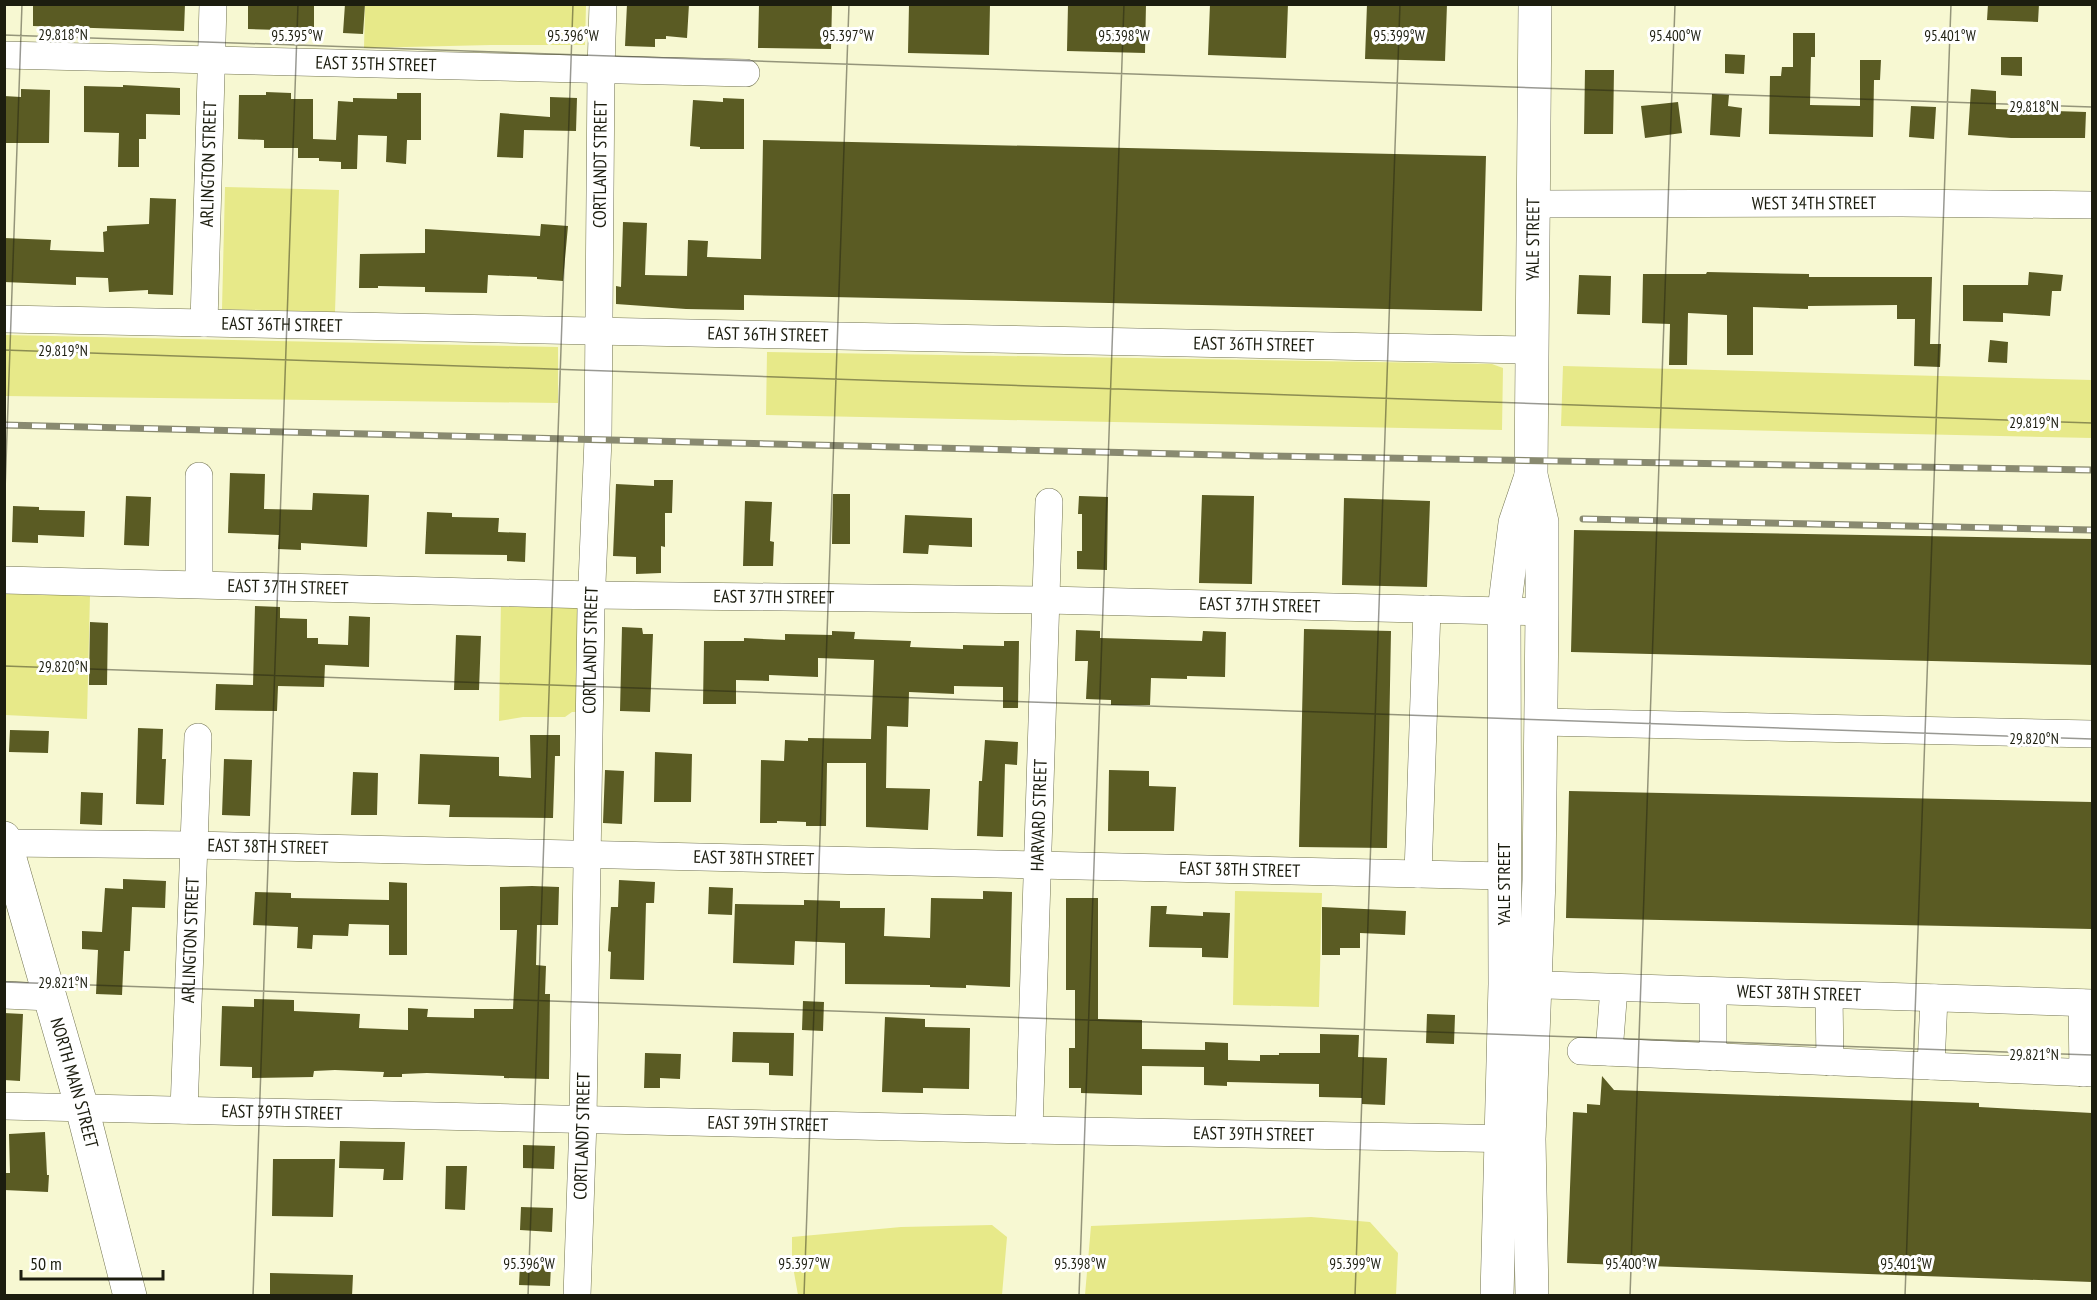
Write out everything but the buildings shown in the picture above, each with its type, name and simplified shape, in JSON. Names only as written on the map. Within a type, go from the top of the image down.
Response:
[{"type":"main road","name":"YALE STREET","points":[[1497,1296],[1515,1138],[1520,985],[1542,722],[1542,522],[1531,475],[1535,4]]},
{"type":"main road","name":"YALE STREET","points":[[1520,985],[1503,876],[1504,611],[1515,523],[1531,475]]},
{"type":"main road","points":[[1504,719],[1542,722]]},
{"type":"main road","name":"NORTH MAIN STREET","points":[[5,841],[82,1108],[130,1296]]},
{"type":"main road","name":"YALE STREET","points":[[1515,1138],[1532,1296]]},
{"type":"street","name":"ARLINGTON STREET","points":[[204,323],[213,4]]},
{"type":"street","name":"CORTLANDT STREET","points":[[577,1296],[584,1120],[592,596],[598,439],[603,4]]},
{"type":"street","name":"EAST 35TH STREET","points":[[4,55],[746,73]]},
{"type":"street","name":"WEST 34TH STREET","points":[[1534,204],[1902,202],[2092,205]]},
{"type":"street","name":"EAST 36TH STREET","points":[[4,319],[1531,350]]},
{"type":"street","points":[[199,476],[199,584]]},
{"type":"street","name":"HARVARD STREET","points":[[1029,1130],[1049,502]]},
{"type":"street","name":"EAST 37TH STREET","points":[[4,580],[592,596],[1047,600],[1542,612]]},
{"type":"street","points":[[1418,874],[1427,609]]},
{"type":"street","points":[[1542,722],[2092,734]]},
{"type":"street","name":"ARLINGTON STREET","points":[[184,1110],[198,736]]},
{"type":"street","name":"EAST 38TH STREET","points":[[5,841],[1503,876]]},
{"type":"street","name":"WEST 38TH STREET","points":[[1520,985],[2087,1003]]},
{"type":"street","points":[[1609,1052],[1614,988]]},
{"type":"street","points":[[1713,991],[1713,1057]]},
{"type":"street","points":[[4,995],[50,997]]},
{"type":"street","points":[[1829,995],[1830,1062]]},
{"type":"street","points":[[1931,1066],[1934,998]]},
{"type":"street","points":[[1581,1051],[2088,1073],[2087,1003]]},
{"type":"street","name":"EAST 39TH STREET","points":[[4,1106],[1029,1130],[1515,1138]]},
{"type":"green space","points":[[365,5],[586,5],[585,45],[364,48]]},
{"type":"green space","points":[[225,187],[339,190],[335,312],[222,309]]},
{"type":"green space","points":[[5,335],[558,347],[558,403],[5,396]]},
{"type":"green space","points":[[767,352],[1492,364],[1503,368],[1502,430],[766,415]]},
{"type":"green space","points":[[1563,366],[2092,380],[2092,438],[1561,426]]},
{"type":"green space","points":[[4,594],[90,595],[87,719],[5,715]]},
{"type":"green space","points":[[501,600],[577,603],[582,609],[581,712],[572,712],[565,717],[523,717],[499,721]]},
{"type":"green space","points":[[1235,891],[1322,893],[1319,1007],[1233,1005]]},
{"type":"green space","points":[[1311,1217],[1370,1222],[1398,1253],[1396,1295],[1085,1295],[1091,1226]]},
{"type":"green space","points":[[992,1225],[1007,1237],[1002,1295],[798,1295],[792,1261],[792,1237],[901,1227]]},
{"type":"railway","points":[[4,425],[1263,456],[2092,470]]},
{"type":"railway","points":[[1583,519],[2092,530]]}]
